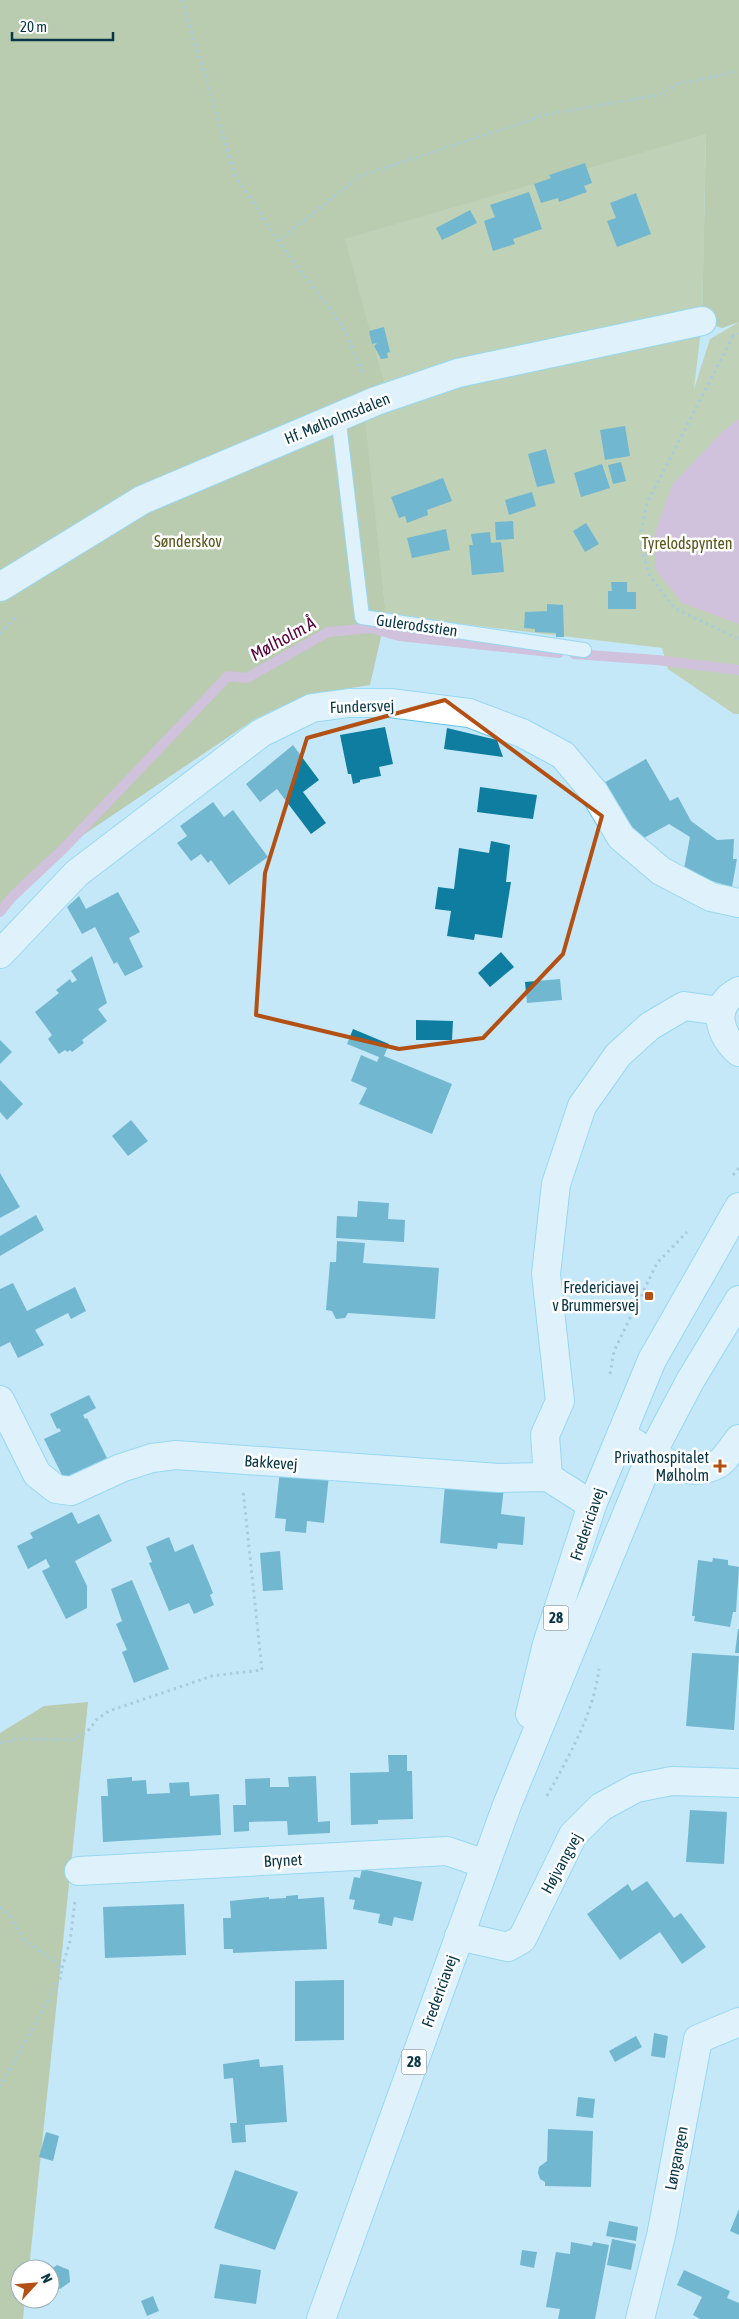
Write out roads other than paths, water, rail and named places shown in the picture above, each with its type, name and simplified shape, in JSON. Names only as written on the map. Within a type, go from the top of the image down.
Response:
[{"type":"street","name":"Hf. Mølholmsdalen","points":[[0,587],[142,500],[376,401],[458,373],[702,321]]},
{"type":"street","name":"Fundersvej","points":[[0,954],[78,873],[261,733],[312,708],[349,703],[390,703],[469,713],[522,733],[563,755],[594,792],[621,837],[661,871],[711,897],[739,903]]},
{"type":"street","points":[[739,991],[726,999],[720,1012],[721,1024],[725,1034],[731,1046],[739,1052]]},
{"type":"street","points":[[592,1505],[548,1477],[545,1435],[560,1401],[546,1274],[556,1184],[582,1106],[618,1055],[650,1026],[684,1006],[720,1012]]},
{"type":"street","name":"Fredericiavej","points":[[507,1805],[547,1644],[592,1505],[652,1360],[739,1207]]},
{"type":"street","name":"Fredericiavej","points":[[321,2319],[507,1805],[652,1453],[690,1382],[739,1300]]},
{"type":"street","name":"Bakkevej","points":[[0,1400],[37,1474],[56,1489],[71,1491],[121,1468],[152,1458],[176,1455],[499,1478],[548,1477]]},
{"type":"street","points":[[620,1435],[674,1466],[694,1470],[717,1465],[739,1439]]},
{"type":"street","name":"Højvangvej","points":[[459,1936],[508,1947],[522,1939],[573,1835],[601,1807],[636,1788],[672,1781],[739,1783]]},
{"type":"street","name":"Brynet","points":[[79,1871],[446,1850],[485,1864]]},
{"type":"street","name":"Løngangen","points":[[640,2319],[661,2236],[698,2039],[739,2022]]},
{"type":"lane","name":"Gulerodsstien","points":[[338,416],[362,618],[584,650]]},
{"type":"waterway","name":"Mølholm Å","points":[[0,912],[12,897],[64,848],[228,676],[247,678],[328,632],[371,628],[399,636],[559,653]]},
{"type":"waterway","name":"Mølholm Å","points":[[574,654],[657,660],[739,670]]},
{"type":"place","name":"Fredericiavej v Brummersvej","points":[[649,1296]]},
{"type":"place","name":"Privathospitalet Mølholm","points":[[720,1466]]},
{"type":"park label","name":"Sønderskov","points":[[188,541]]},
{"type":"park label","name":"Tyrelodspynten","points":[[687,543]]}]
